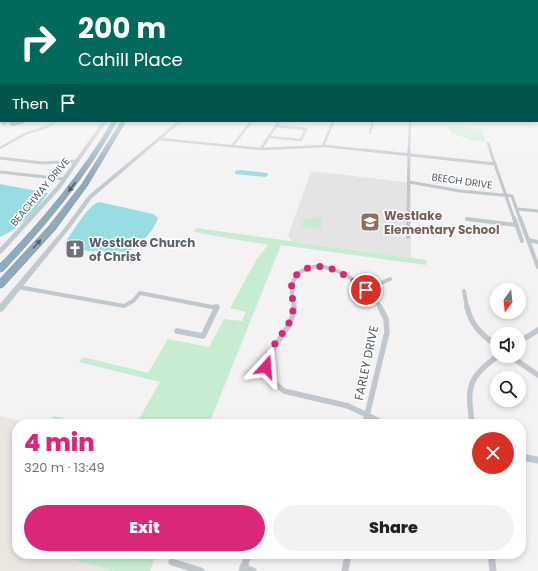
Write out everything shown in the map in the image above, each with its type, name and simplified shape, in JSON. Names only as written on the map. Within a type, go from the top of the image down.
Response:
[{"type":"highway","points":[[90,162],[90,156],[108,125]]},
{"type":"highway","points":[[0,269],[50,214],[90,162],[114,125]]},
{"type":"highway","points":[[98,166],[122,125]]},
{"type":"highway","points":[[0,286],[61,216],[113,148],[129,125]]},
{"type":"street","points":[[0,148],[28,133],[50,125]]},
{"type":"street","name":"BEACHWAY DRIVE","points":[[1,250],[64,180],[103,125]]},
{"type":"street","points":[[0,309],[68,227],[90,197],[176,125]]},
{"type":"street","points":[[232,146],[249,125]]},
{"type":"street","points":[[323,146],[332,125]]},
{"type":"street","points":[[370,133],[372,125]]},
{"type":"street","points":[[408,237],[410,125]]},
{"type":"street","points":[[261,149],[276,126],[306,129],[300,140],[269,137]]},
{"type":"street","points":[[159,139],[261,149],[323,146],[495,164]]},
{"type":"street","points":[[488,143],[522,239],[538,242]]},
{"type":"street","points":[[0,158],[42,163],[78,162]]},
{"type":"street","points":[[0,172],[64,180]]},
{"type":"street","name":"BEECH DRIVE","points":[[409,182],[512,196],[517,209]]},
{"type":"street","points":[[538,211],[517,209],[538,267]]},
{"type":"street","points":[[467,219],[517,225]]},
{"type":"street","name":"FARLEY DRIVE","points":[[366,419],[367,414],[387,323],[382,308],[366,290],[341,272],[319,267],[301,271],[294,278],[292,283],[294,307],[292,316],[268,355],[266,365],[270,379],[276,386],[284,391],[348,406],[367,414],[376,419]]},
{"type":"street","points":[[366,290],[390,279]]},
{"type":"street","points":[[18,287],[124,306],[133,301],[140,293],[218,307],[203,336],[177,331]]},
{"type":"street","points":[[464,291],[471,322],[480,333],[490,341]]},
{"type":"street","points":[[526,338],[538,330]]},
{"type":"street","points":[[471,419],[469,397],[471,383],[481,367],[490,361]]},
{"type":"street","points":[[520,363],[538,375]]},
{"type":"street","points":[[526,458],[538,460]]},
{"type":"street","points":[[246,559],[242,569],[253,571]]},
{"type":"street","points":[[344,571],[347,559]]},
{"type":"street","points":[[492,559],[493,571]]},
{"type":"street","points":[[172,562],[201,571]]},
{"type":"shaded area","points":[[311,171],[411,183],[411,258],[292,241],[288,236]]},
{"type":"shaded area","points":[[0,416],[13,419],[12,559],[69,559],[115,571],[0,571]]},
{"type":"green space","points":[[450,126],[482,129],[485,138],[484,142],[471,140],[451,133]]},
{"type":"green space","points":[[322,216],[321,229],[301,227],[303,220]]},
{"type":"green space","points":[[196,228],[427,260],[426,265],[281,245],[211,419],[139,419],[160,382],[79,362],[83,357],[148,373],[168,339],[209,347],[224,319],[242,321],[246,312],[230,308],[257,259],[268,245],[194,232]]},
{"type":"green space","points":[[54,416],[64,419],[51,419]]},
{"type":"green space","points":[[69,559],[154,559],[150,571],[115,571]]},
{"type":"water","points":[[240,170],[267,173],[268,175],[266,177],[235,174],[235,171]]},
{"type":"water","points":[[0,184],[48,193],[27,218],[7,234],[0,237]]},
{"type":"water","points":[[99,202],[153,214],[158,218],[150,233],[129,252],[90,251],[66,248],[65,243],[80,220],[90,208]]},
{"type":"place","name":"Westlake Elementary School","points":[[370,222]]},
{"type":"place","name":"Westlake Church of Christ","points":[[75,249]]},
{"type":"route","points":[[266,367],[268,355],[292,316],[294,307],[292,283],[294,278],[301,271],[314,267],[333,269],[341,272],[366,290]]}]
